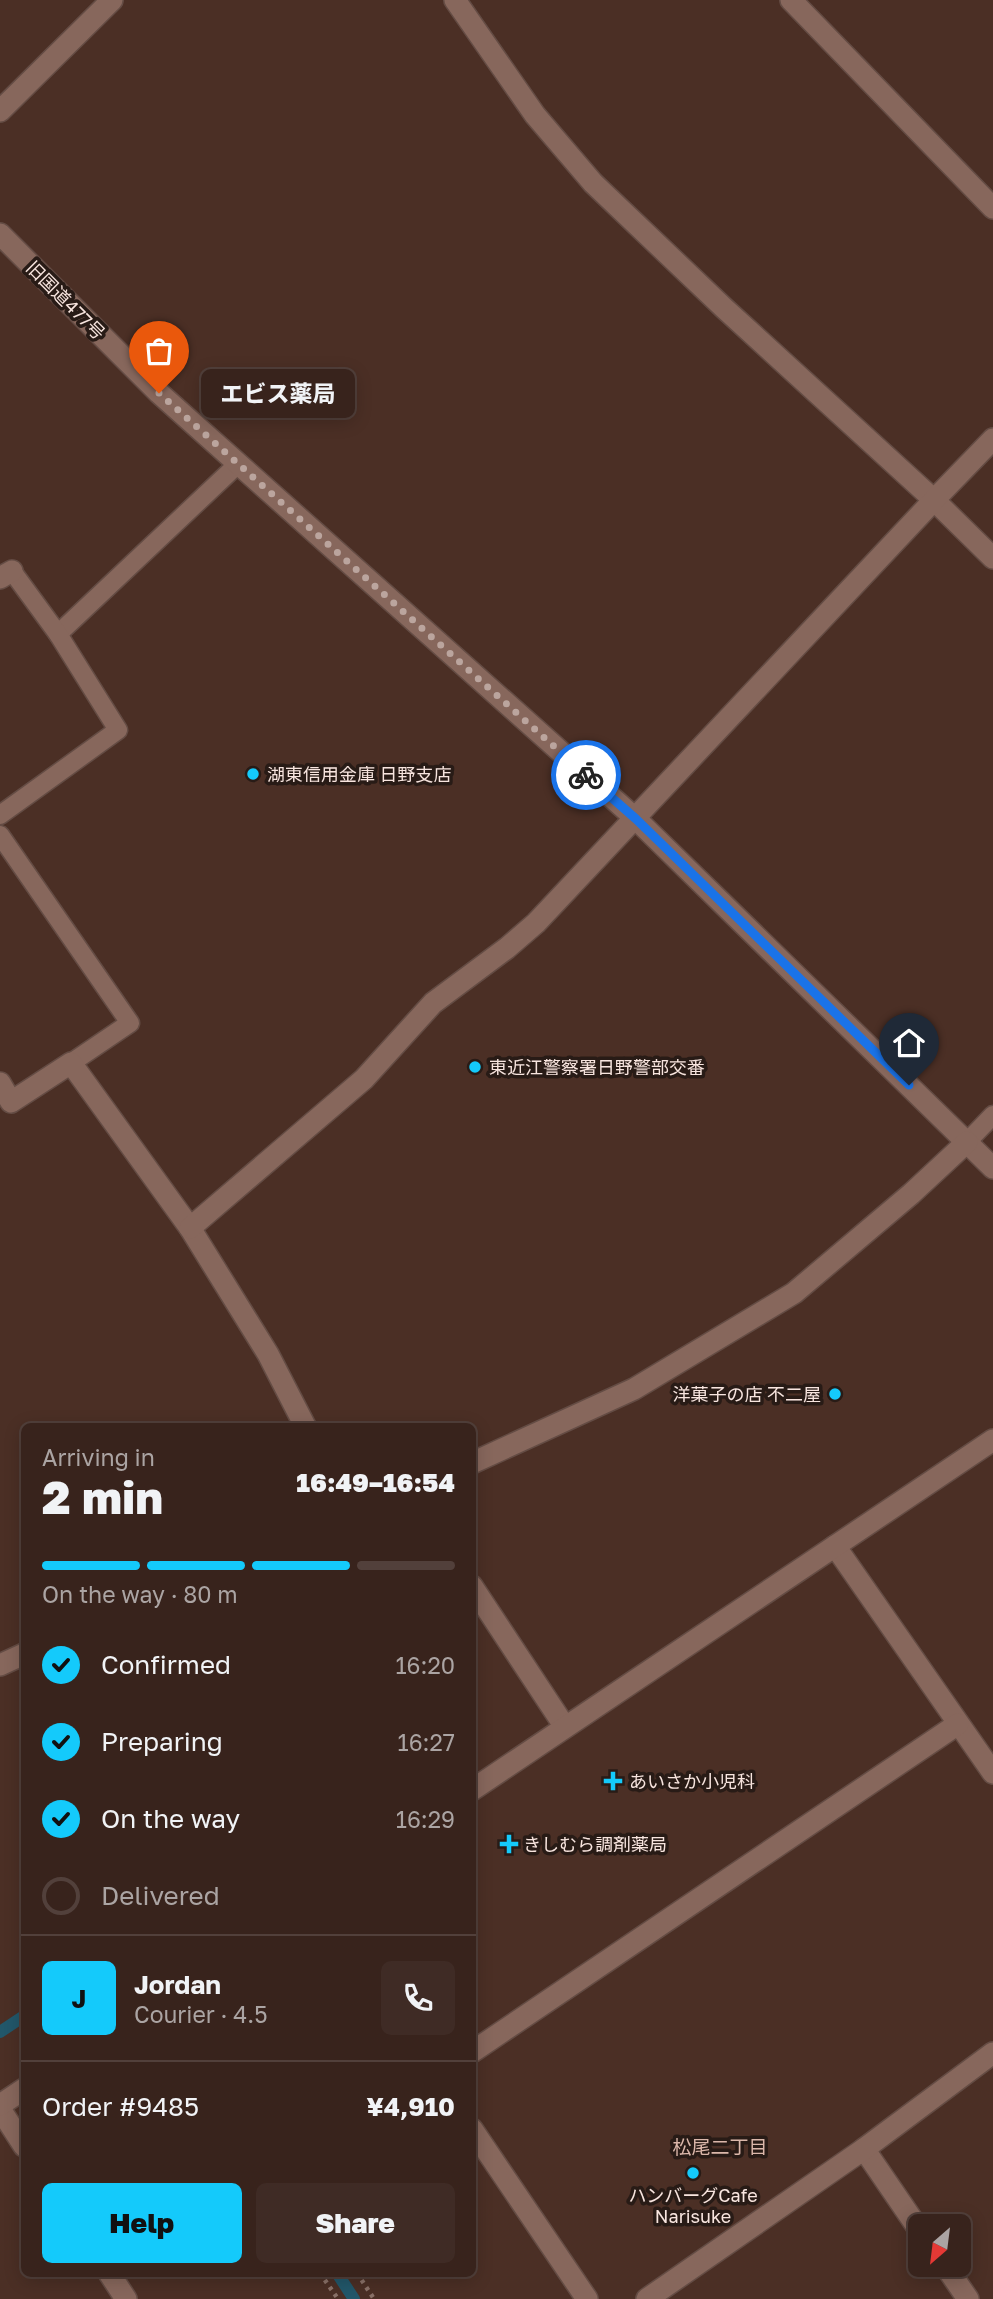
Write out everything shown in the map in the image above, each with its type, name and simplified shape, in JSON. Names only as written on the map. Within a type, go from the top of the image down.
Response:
[{"type":"street","points":[[0,111],[112,0]]},
{"type":"street","points":[[455,0],[535,115],[593,183],[993,558]]},
{"type":"street","points":[[792,0],[993,208]]},
{"type":"street","name":"旧国道477号","points":[[0,234],[159,393],[636,819],[993,1168]]},
{"type":"street","points":[[190,1228],[365,1079],[433,1003],[536,923],[993,439]]},
{"type":"street","points":[[0,1083],[5,1107],[71,1063],[190,1228],[268,1354],[303,1423]]},
{"type":"street","points":[[476,1461],[634,1389],[794,1293],[911,1194],[967,1142]]},
{"type":"street","points":[[476,1787],[993,1440]]},
{"type":"street","points":[[835,1546],[993,1773]]},
{"type":"street","points":[[476,1592],[565,1727]]},
{"type":"street","points":[[0,1665],[21,1655]]},
{"type":"street","points":[[476,2049],[958,1724]]},
{"type":"street","points":[[647,2299],[864,2149],[993,2053]]},
{"type":"street","points":[[21,2091],[0,2107],[21,2141]]},
{"type":"street","points":[[476,2135],[587,2299]]},
{"type":"street","points":[[864,2149],[908,2214]]},
{"type":"street","points":[[112,2277],[127,2299]]},
{"type":"street","points":[[953,2277],[968,2299]]},
{"type":"lane","points":[[58,634],[238,464]]},
{"type":"lane","points":[[0,815],[118,730],[58,634],[6,574]]},
{"type":"lane","points":[[0,835],[130,1023],[71,1063]]},
{"type":"lane","points":[[967,1142],[993,1115]]},
{"type":"path","points":[[323,2277],[338,2299]]},
{"type":"path","points":[[360,2277],[374,2299]]},
{"type":"waterway","points":[[0,2032],[21,2018]]},
{"type":"waterway","points":[[340,2277],[354,2299]]},
{"type":"way so far","points":[[159,393],[586,775]]},
{"type":"place","name":"エビス薬局","points":[[159,393]]},
{"type":"place","name":"湖東信用金庫 日野支店","points":[[253,774]]},
{"type":"place","name":"東近江警察署日野警部交番","points":[[475,1067]]},
{"type":"place","name":"洋菓子の店 不二屋","points":[[835,1394]]},
{"type":"place","name":"あいさか小児科","points":[[613,1781]]},
{"type":"place","name":"きしむら調剤薬局","points":[[509,1844]]},
{"type":"place","name":"ハンバーグCafe Narisuke","points":[[693,2173]]},
{"type":"district","name":"松尾二丁目","points":[[720,2146]]},
{"type":"route","points":[[586,775],[636,819],[909,1085]]}]
